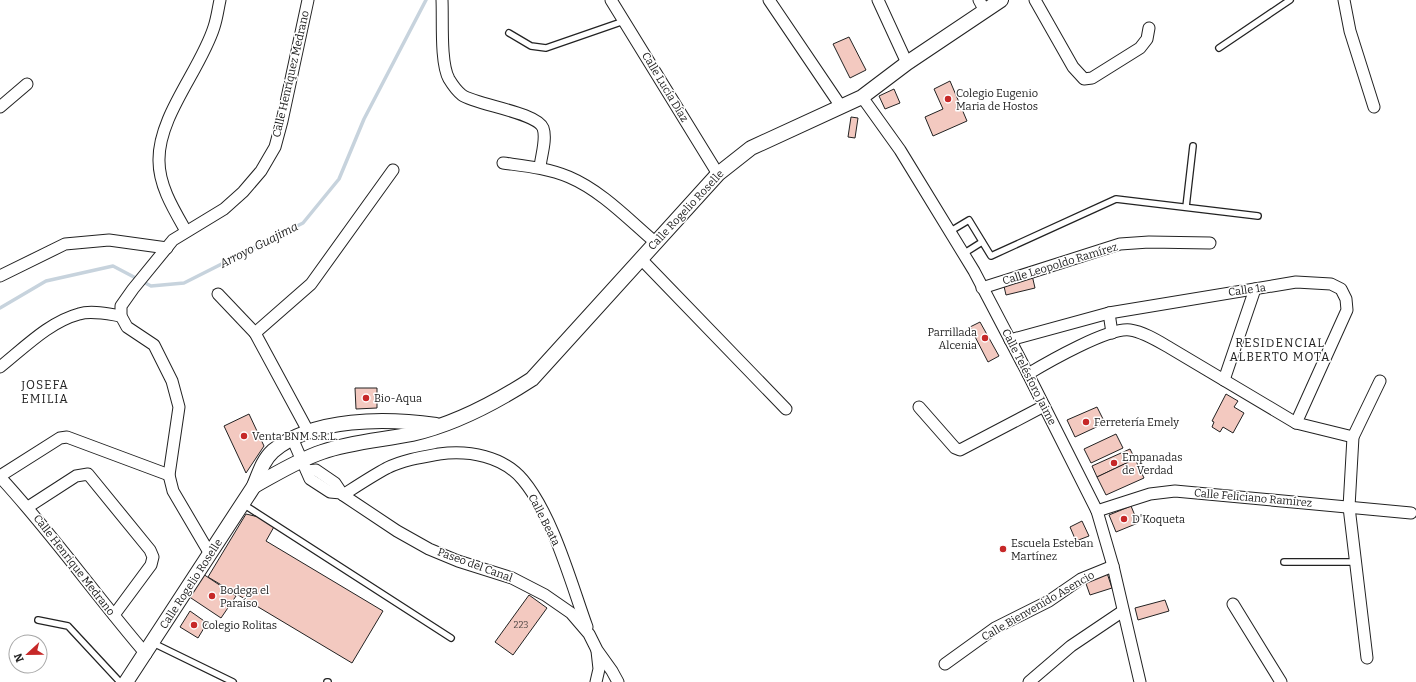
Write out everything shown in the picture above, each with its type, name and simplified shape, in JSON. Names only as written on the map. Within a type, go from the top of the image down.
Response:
[{"type":"street","points":[[186,231],[175,212],[163,184],[159,161],[161,141],[168,121],[214,27],[220,0]]},
{"type":"street","name":"Calle Henríquez Medrano","points":[[121,316],[121,306],[133,288],[173,240],[224,209],[244,192],[261,171],[275,147],[308,0]]},
{"type":"street","points":[[442,0],[444,63],[448,77],[463,96],[494,105],[536,121],[542,126],[544,134],[540,167]]},
{"type":"street","name":"Calle Lucía Díaz","points":[[611,0],[718,174]]},
{"type":"street","points":[[769,0],[840,106]]},
{"type":"street","points":[[878,0],[907,63]]},
{"type":"street","name":"Calle Rogelio Roselle","points":[[254,486],[305,465],[322,451],[414,434],[488,407],[532,379],[718,174],[751,148],[862,97],[982,5],[1002,0]]},
{"type":"street","points":[[1036,0],[1073,67],[1084,79],[1092,78],[1140,48],[1146,39],[1149,28]]},
{"type":"street","points":[[1344,0],[1345,15],[1374,107]]},
{"type":"street","points":[[0,107],[27,84]]},
{"type":"street","name":"Calle Telésforo Jaime","points":[[862,97],[900,150],[963,254],[1028,374],[1097,511],[1113,566],[1140,682]]},
{"type":"street","points":[[503,163],[540,167],[570,177],[599,195],[655,242]]},
{"type":"street","points":[[255,333],[311,284],[393,170]]},
{"type":"street","points":[[0,276],[65,244],[109,240],[167,248]]},
{"type":"street","name":"Calle Leopoldo Ramírez","points":[[982,288],[1120,244],[1149,242],[1210,243]]},
{"type":"street","points":[[641,259],[786,409]]},
{"type":"street","name":"Calle 1a","points":[[1010,340],[1109,313],[1296,282],[1331,284],[1341,289],[1346,299],[1347,310],[1296,423]]},
{"type":"street","points":[[1224,380],[1255,289]]},
{"type":"street","points":[[218,294],[255,333],[308,432]]},
{"type":"street","points":[[0,367],[57,323],[80,313],[102,313],[121,316],[127,327],[154,345],[172,381],[179,407],[169,475],[173,491],[210,554]]},
{"type":"street","points":[[1109,313],[1112,333]]},
{"type":"street","points":[[1028,374],[1079,346],[1112,333],[1130,329],[1150,336],[1296,423],[1353,437]]},
{"type":"street","points":[[1367,658],[1349,507],[1353,437],[1380,381]]},
{"type":"street","points":[[919,407],[954,448],[960,450],[1044,406]]},
{"type":"street","name":"Calle Rogelio Roselle","points":[[126,682],[243,504],[254,486],[261,468],[272,452],[292,438],[308,432],[335,426],[379,421],[413,422],[438,425]]},
{"type":"street","points":[[0,477],[60,438],[67,437],[169,475]]},
{"type":"street","points":[[292,438],[305,465]]},
{"type":"street","name":"Calle Beata","points":[[342,494],[388,468],[418,457],[453,452],[473,453],[498,461],[522,479],[539,504],[562,556],[589,634]]},
{"type":"street","name":"Paseo del Canal","points":[[305,465],[316,470],[335,483],[342,494],[397,531],[429,549],[458,561],[512,578],[545,595],[571,613],[589,634],[597,650],[618,682]]},
{"type":"street","points":[[28,507],[76,476],[88,474],[150,550],[152,557],[151,565],[114,616]]},
{"type":"street","name":"Calle Henrique Medrano","points":[[0,477],[28,507],[114,616],[149,648]]},
{"type":"street","name":"Calle Feliciano Ramírez","points":[[1097,511],[1150,494],[1175,491],[1411,513]]},
{"type":"street","name":"Calle Bienvenido Asencio","points":[[945,664],[995,628],[1049,600],[1081,579],[1113,566]]},
{"type":"street","points":[[1233,604],[1281,682]]},
{"type":"street","points":[[1029,682],[1071,646],[1123,611]]},
{"type":"street","name":"Paseo del Canal","points":[[596,682],[599,669],[597,650]]},
{"type":"lane","points":[[1219,48],[1290,0]]},
{"type":"lane","points":[[509,33],[532,46],[546,48],[625,21]]},
{"type":"lane","points":[[1186,207],[1193,146]]},
{"type":"lane","points":[[949,232],[969,220],[990,256],[1116,199],[1258,216]]},
{"type":"lane","points":[[963,254],[982,242]]},
{"type":"lane","points":[[243,504],[451,638]]},
{"type":"lane","points":[[1284,562],[1356,562]]},
{"type":"lane","points":[[38,620],[68,626],[120,682]]},
{"type":"lane","points":[[149,648],[233,682]]},
{"type":"building","points":[[849,37],[866,70],[850,78],[833,44]]},
{"type":"building","name":"Colegio Eugenio Maria de Hostos","points":[[950,81],[967,121],[933,136],[925,117],[943,109],[934,89]]},
{"type":"building","points":[[894,89],[900,103],[885,109],[879,96]]},
{"type":"building","points":[[851,117],[858,118],[855,138],[848,137]]},
{"type":"building","points":[[1032,275],[1035,288],[1006,295],[1003,282]]},
{"type":"building","points":[[980,322],[999,356],[988,362],[970,327]]},
{"type":"building","name":"Bio-Aqua","points":[[355,388],[377,388],[377,408],[356,409]]},
{"type":"building","points":[[1226,394],[1238,401],[1234,407],[1244,413],[1233,433],[1223,427],[1220,432],[1212,427],[1214,422],[1212,421]]},
{"type":"building","name":"Ferretería Emely","points":[[1097,407],[1105,423],[1075,437],[1067,420]]},
{"type":"building","name":"Venta BNM S.R.L.","points":[[249,414],[264,446],[246,473],[224,426]]},
{"type":"building","points":[[1116,434],[1123,448],[1091,463],[1084,449]]},
{"type":"building","name":"Empanadas de Verdad","points":[[1130,449],[1135,459],[1097,477],[1092,466]]},
{"type":"building","points":[[1135,459],[1144,478],[1106,495],[1097,477]]},
{"type":"building","name":"D'Koqueta","points":[[1131,506],[1138,523],[1116,532],[1109,515]]},
{"type":"building","points":[[246,514],[263,518],[275,525],[266,541],[383,611],[352,663],[208,577]]},
{"type":"building","points":[[1082,521],[1089,536],[1076,541],[1070,527]]},
{"type":"building","points":[[1106,570],[1112,588],[1090,595],[1084,578]]},
{"type":"building","name":"Bodega el Paraíso","points":[[203,574],[236,596],[221,618],[188,596]]},
{"type":"building","points":[[529,595],[547,608],[513,655],[495,642]]},
{"type":"building","points":[[1165,600],[1169,611],[1138,620],[1135,608]]},
{"type":"building","name":"Colegio Rolitas","points":[[190,611],[207,623],[198,638],[180,627]]},
{"type":"waterway","name":"Arroyo Guajima","points":[[0,308],[46,281],[113,266],[151,286],[184,283],[303,223],[339,179],[364,119],[426,0]]},
{"type":"place","name":"Colegio Eugenio Maria de Hostos","points":[[948,99]]},
{"type":"place","name":"Parrillada Alcenia","points":[[985,338]]},
{"type":"place","name":"Bio-Aqua","points":[[366,398]]},
{"type":"place","name":"Ferretería Emely","points":[[1086,422]]},
{"type":"place","name":"Venta BNM S.R.L.","points":[[244,436]]},
{"type":"place","name":"Empanadas de Verdad","points":[[1114,463]]},
{"type":"place","name":"D'Koqueta","points":[[1124,519]]},
{"type":"place","name":"Escuela Esteban Martínez","points":[[1003,549]]},
{"type":"place","name":"Bodega el Paraíso","points":[[212,596]]},
{"type":"place","name":"Colegio Rolitas","points":[[194,625]]},
{"type":"district","name":"RESIDENCIAL ALBERTO MOTA","points":[[1280,350]]},
{"type":"district","name":"JOSEFA EMILIA","points":[[45,392]]}]
